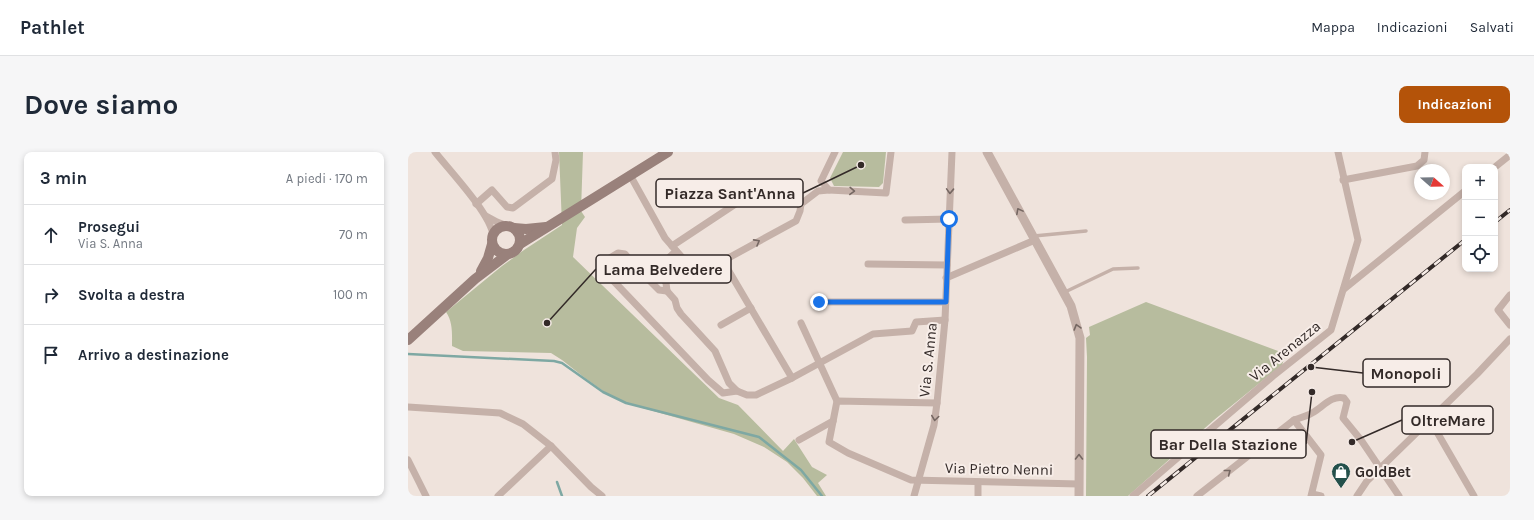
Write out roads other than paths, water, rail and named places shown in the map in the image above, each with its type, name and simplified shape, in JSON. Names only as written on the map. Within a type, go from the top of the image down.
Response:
[{"type":"main road","points":[[408,340],[475,279],[508,254],[515,251],[520,244],[663,153]]},
{"type":"main road","points":[[475,279],[485,266],[495,232],[502,227],[526,229],[550,226]]},
{"type":"main road","points":[[512,228],[519,235],[520,244]]},
{"type":"main road","points":[[493,240],[494,248],[500,253],[508,254]]},
{"type":"street","points":[[435,152],[486,216],[492,230],[493,240]]},
{"type":"street","points":[[476,204],[492,190],[507,207],[513,208],[552,179],[556,160],[554,152]]},
{"type":"street","points":[[829,190],[821,182],[835,152]]},
{"type":"street","points":[[630,175],[665,238],[695,272],[701,273],[796,221],[801,204],[818,191],[829,190],[886,193],[891,152]]},
{"type":"street","name":"Via S. Anna","points":[[914,496],[934,425],[937,403],[945,320],[952,152]]},
{"type":"street","points":[[987,152],[1071,306],[1080,338],[1079,496]]},
{"type":"street","name":"Via Arenazza","points":[[1133,496],[1273,376],[1331,330],[1358,240],[1343,180],[1338,152]]},
{"type":"street","points":[[1343,180],[1417,166],[1424,160],[1425,152]]},
{"type":"street","points":[[1498,165],[1510,155]]},
{"type":"street","points":[[1343,289],[1462,193]]},
{"type":"street","points":[[743,199],[674,248],[659,269],[659,273],[666,282],[667,291],[675,300],[677,308],[714,350],[729,383],[737,391],[748,395],[756,395],[819,364],[873,334],[912,331],[916,322],[945,320]]},
{"type":"street","points":[[486,216],[512,228]]},
{"type":"street","points":[[905,220],[949,219]]},
{"type":"street","points":[[946,278],[1034,238]]},
{"type":"street","points":[[667,291],[659,290],[625,254],[618,253],[600,264],[604,271],[700,372],[723,393],[737,391]]},
{"type":"street","points":[[723,261],[792,378]]},
{"type":"street","points":[[868,264],[947,265]]},
{"type":"street","points":[[1510,295],[1498,310],[1510,325]]},
{"type":"street","points":[[819,302],[946,302]]},
{"type":"street","points":[[721,325],[751,308]]},
{"type":"street","points":[[798,440],[833,422],[837,401],[801,323]]},
{"type":"street","points":[[1357,496],[1367,481],[1381,469],[1510,339]]},
{"type":"street","points":[[1197,496],[1294,420],[1312,413],[1338,396],[1344,398],[1347,402],[1343,418],[1399,496]]},
{"type":"street","points":[[837,401],[937,403]]},
{"type":"street","points":[[408,407],[500,413],[523,424],[551,446],[591,487],[602,496]]},
{"type":"street","points":[[1294,420],[1321,455],[1311,495],[1321,496]]},
{"type":"street","points":[[1430,420],[1474,496]]},
{"type":"street","name":"Via Pietro Nenni","points":[[833,422],[829,442],[911,480],[1079,484]]},
{"type":"street","points":[[498,496],[551,446]]},
{"type":"street","points":[[408,460],[426,496]]},
{"type":"street","points":[[978,482],[978,496]]},
{"type":"lane","points":[[1034,238],[1086,231]]},
{"type":"lane","points":[[1064,293],[1113,269],[1138,268]]},
{"type":"waterway","points":[[408,354],[554,361],[562,363],[603,392],[626,403],[759,437],[801,470],[822,496]]},
{"type":"waterway","points":[[557,482],[562,496]]},
{"type":"railway","points":[[1498,220],[1510,210]]},
{"type":"railway","points":[[1148,496],[1462,242]]},
{"type":"place","name":"Piazza Sant'Anna","points":[[861,165]]},
{"type":"place","name":"Lama Belvedere","points":[[547,323]]},
{"type":"place","name":"Monopoli","points":[[1311,367]]},
{"type":"place","name":"Bar Della Stazione","points":[[1312,392]]},
{"type":"place","name":"OltreMare","points":[[1352,442]]},
{"type":"place","name":"GoldBet","points":[[1341,489]]}]
